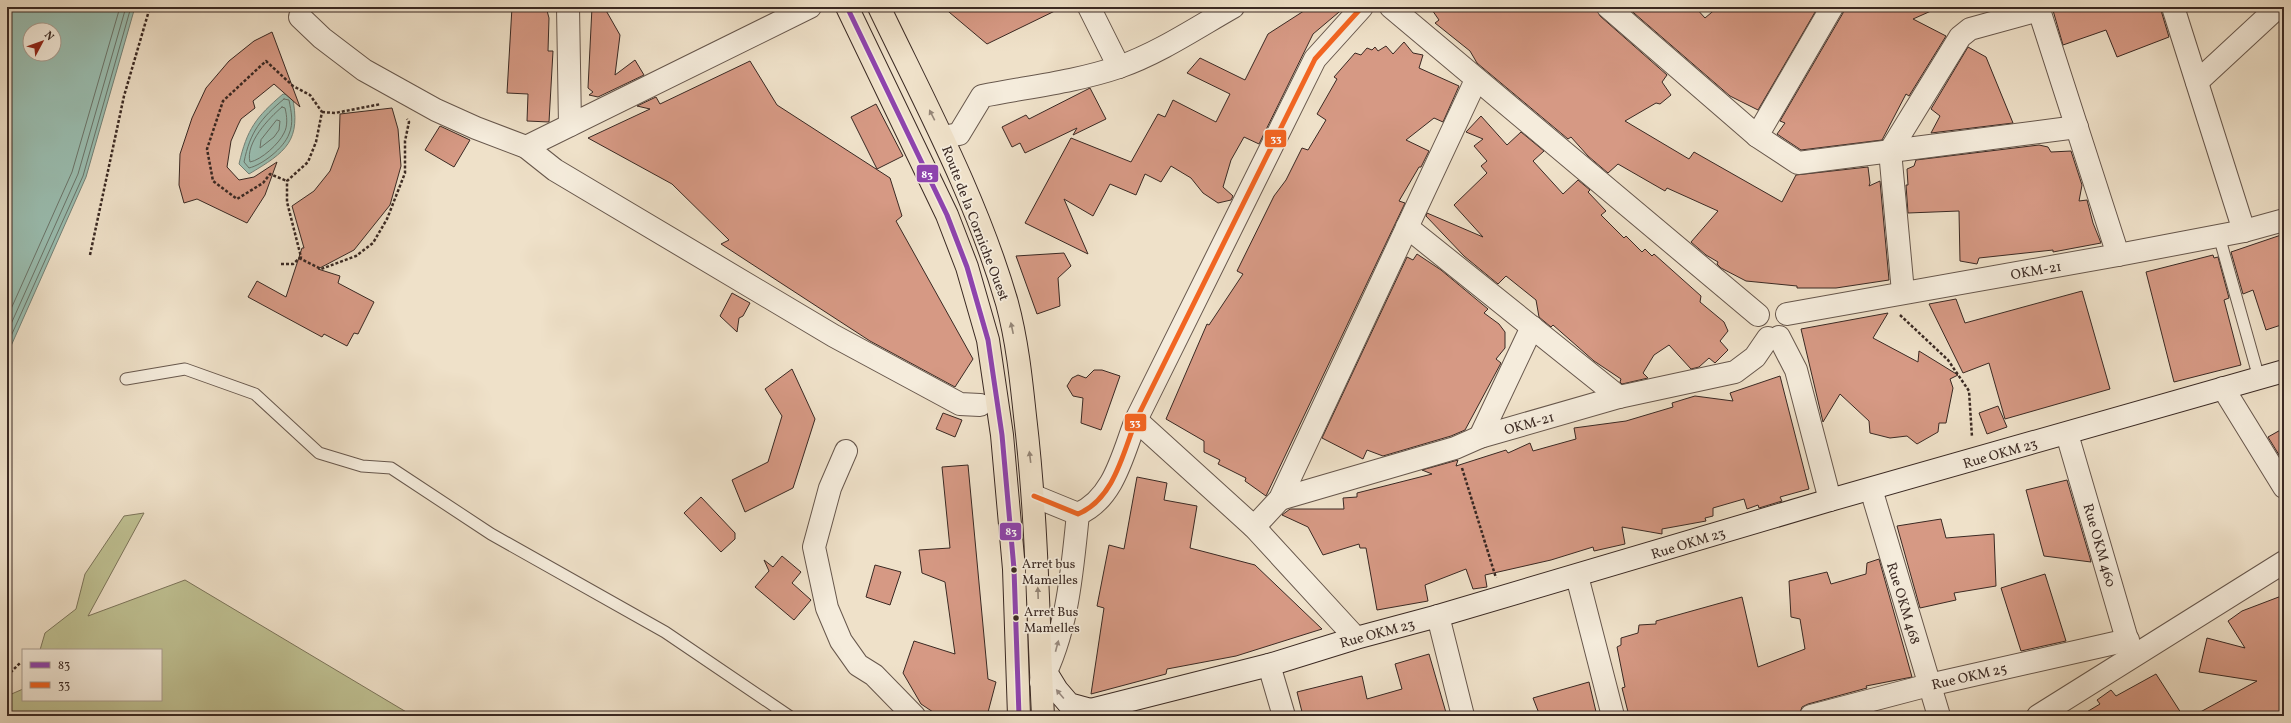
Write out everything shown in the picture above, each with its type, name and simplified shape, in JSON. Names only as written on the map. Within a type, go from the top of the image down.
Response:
[{"type":"highway","name":"Route de la Corniche Ouest","points":[[847,7],[947,216],[968,268],[988,340],[996,382],[1014,569],[1019,716]]},
{"type":"highway","name":"Route de la Corniche Ouest","points":[[879,7],[943,137],[991,255],[1007,304],[1018,354],[1034,496],[1043,673],[1043,716]]},
{"type":"street","points":[[568,7],[570,125]]},
{"type":"street","points":[[526,147],[810,7]]},
{"type":"street","points":[[1089,7],[1119,67]]},
{"type":"street","points":[[943,137],[959,134],[982,96],[1082,77],[1119,67],[1144,57],[1233,7]]},
{"type":"street","points":[[1034,496],[1078,514],[1089,509],[1099,500],[1113,479],[1136,420],[1315,59],[1362,7]]},
{"type":"street","points":[[1391,7],[1758,316]]},
{"type":"street","points":[[1608,7],[1757,136],[1798,163],[2077,127]]},
{"type":"street","points":[[2173,7],[2244,231]]},
{"type":"street","points":[[2197,82],[2278,7]]},
{"type":"street","points":[[1896,293],[1890,151],[1960,37],[1970,29],[2039,9],[2118,255]]},
{"type":"street","points":[[1757,136],[1824,10]]},
{"type":"street","points":[[300,17],[322,38],[364,70],[443,113],[476,128],[526,147],[554,170],[834,336],[960,404],[980,405],[993,391],[996,382]]},
{"type":"street","points":[[1254,527],[1280,499],[1476,80]]},
{"type":"street","name":"OKM-21","points":[[1787,314],[1896,293],[1976,281],[2219,236],[2284,220]]},
{"type":"street","points":[[1407,226],[1619,398]]},
{"type":"street","points":[[1773,338],[1784,334],[1789,325],[1787,314],[1779,307],[1769,306],[1760,311],[1757,326],[1759,331],[1773,338],[1796,370],[1830,500]]},
{"type":"street","points":[[1480,437],[1532,327]]},
{"type":"street","name":"OKM-21","points":[[1280,499],[1455,448],[1480,437],[1619,398],[1735,372],[1755,357],[1773,338]]},
{"type":"street","name":"Rue OKM 23","points":[[1087,713],[1269,665],[1356,638],[1577,576],[1830,500],[1981,459],[2284,371]]},
{"type":"street","points":[[2223,388],[2284,487]]},
{"type":"street","points":[[980,405],[1002,435]]},
{"type":"street","points":[[1136,420],[1254,527],[1356,638]]},
{"type":"street","name":"Rue OKM 460","points":[[2067,434],[2130,649]]},
{"type":"street","points":[[846,451],[830,488],[814,547],[826,608],[841,641],[858,665],[874,675],[914,716]]},
{"type":"street","name":"Rue OKM 468","points":[[1870,489],[1939,716]]},
{"type":"street","points":[[1078,514],[1065,615],[1054,655],[1043,673],[1069,704],[1087,713]]},
{"type":"street","points":[[2038,716],[2130,649],[2284,562]]},
{"type":"street","points":[[1577,576],[1613,716]]},
{"type":"street","points":[[1438,616],[1463,716]]},
{"type":"street","name":"Rue OKM 25","points":[[1811,716],[1929,685],[2130,649]]},
{"type":"street","points":[[1269,665],[1284,716]]},
{"type":"lane","points":[[2219,236],[2259,378]]},
{"type":"lane","points":[[126,379],[185,369],[255,394],[320,453],[362,466],[391,468],[491,534],[665,632],[789,716]]},
{"type":"path","points":[[90,255],[124,96],[150,7]]},
{"type":"path","points":[[281,264],[293,264],[301,257],[287,202],[287,181],[308,162],[316,142],[322,112],[310,95],[293,86],[266,61],[223,101],[207,149],[213,180],[237,199],[263,183],[270,174],[287,181]]},
{"type":"path","points":[[322,112],[335,113],[388,102]]},
{"type":"path","points":[[299,258],[321,269],[356,256],[372,243],[387,219],[405,173],[405,141],[409,122],[405,117]]},
{"type":"path","points":[[1896,293],[1895,311],[1948,360],[1969,391],[1972,439],[1981,459]]},
{"type":"path","points":[[1455,448],[1502,598]]},
{"type":"path","points":[[7,676],[21,662]]},
{"type":"green space","points":[[144,513],[88,616],[185,580],[413,716],[7,716],[7,696],[22,689],[22,701],[162,701],[162,649],[40,649],[45,633],[76,609],[85,574],[124,516]]},
{"type":"water","points":[[7,7],[135,7],[86,177],[7,355]]},
{"type":"water","points":[[283,94],[292,95],[295,111],[293,134],[288,144],[282,151],[273,159],[249,174],[239,164],[245,142],[259,117]]},
{"type":"building","points":[[512,7],[546,7],[549,18],[548,51],[553,51],[549,122],[527,121],[528,94],[507,93]]},
{"type":"building","points":[[592,7],[604,7],[620,35],[615,75],[635,60],[644,75],[598,97],[589,95],[593,92],[588,88]]},
{"type":"building","points":[[943,7],[1063,7],[987,44]]},
{"type":"building","points":[[1310,7],[1345,7],[1313,34],[1259,144],[1244,137],[1231,160],[1223,187],[1233,196],[1231,200],[1218,203],[1203,193],[1191,178],[1171,166],[1161,182],[1145,174],[1136,195],[1110,184],[1093,216],[1064,199],[1088,254],[1025,223],[1071,138],[1131,162],[1158,114],[1165,117],[1173,100],[1216,122],[1230,94],[1187,73],[1200,58],[1245,80],[1268,34]]},
{"type":"building","points":[[1430,7],[1596,7],[1600,16],[1667,75],[1662,82],[1671,95],[1660,104],[1656,103],[1625,121],[1689,159],[1694,152],[1782,202],[1796,175],[1868,167],[1869,186],[1880,181],[1889,280],[1836,288],[1797,288],[1797,286],[1746,281],[1721,268],[1717,264],[1718,262],[1706,255],[1691,242],[1718,211],[1667,188],[1665,191],[1618,164],[1608,173],[1588,156],[1571,137],[1568,139],[1477,63],[1470,51],[1435,23],[1439,20]]},
{"type":"building","points":[[1627,7],[1695,7],[1705,18],[1718,7],[1818,7],[1758,110],[1730,96]]},
{"type":"building","points":[[1844,7],[1940,7],[1913,19],[1946,36],[1909,96],[1906,94],[1882,140],[1801,150],[1777,134],[1785,123],[1780,121],[1843,13]]},
{"type":"building","points":[[2052,7],[2160,7],[2169,37],[2117,57],[2106,30],[2063,45]]},
{"type":"building","points":[[272,32],[300,107],[274,84],[253,101],[255,108],[241,119],[238,125],[231,141],[227,167],[239,180],[254,177],[277,162],[265,195],[247,223],[197,199],[184,203],[179,185],[180,154],[192,118],[206,88],[229,61],[254,41]]},
{"type":"building","points":[[1404,42],[1413,53],[1423,55],[1419,68],[1459,86],[1443,122],[1434,118],[1406,140],[1429,151],[1421,167],[1419,167],[1399,201],[1405,203],[1266,496],[1245,481],[1246,478],[1218,464],[1220,460],[1204,452],[1204,441],[1166,419],[1207,324],[1209,325],[1243,274],[1237,271],[1274,196],[1286,180],[1302,148],[1308,150],[1326,120],[1317,114],[1337,79],[1334,77],[1355,53],[1361,55],[1367,48],[1372,50],[1375,47],[1378,51],[1386,46],[1393,54]]},
{"type":"building","points":[[1968,47],[1986,57],[2013,123],[1931,133],[1940,116],[1931,109]]},
{"type":"building","points":[[750,61],[777,105],[890,178],[902,216],[896,221],[973,359],[955,387],[870,341],[721,244],[729,240],[672,184],[588,138],[650,109],[637,106],[656,97],[660,104]]},
{"type":"building","points":[[1090,88],[1106,119],[1073,135],[1077,128],[1025,153],[1020,143],[1012,147],[1002,127],[1026,115],[1029,119]]},
{"type":"building","points":[[876,104],[903,156],[877,169],[851,117]]},
{"type":"building","points":[[392,108],[398,129],[401,166],[390,205],[354,250],[318,269],[340,276],[338,283],[374,302],[358,334],[354,333],[347,346],[324,334],[322,337],[248,297],[257,281],[286,297],[302,248],[304,248],[292,206],[314,191],[330,171],[339,147],[340,114]]},
{"type":"building","points":[[1481,116],[1507,145],[1521,132],[1544,151],[1533,161],[1563,194],[1578,180],[1590,190],[1588,192],[1606,211],[1601,215],[1624,238],[1626,236],[1642,252],[1645,249],[1652,256],[1654,254],[1701,296],[1700,302],[1724,322],[1728,331],[1720,341],[1728,350],[1715,363],[1709,358],[1699,367],[1691,369],[1669,345],[1654,355],[1643,373],[1648,378],[1622,384],[1620,382],[1621,379],[1594,361],[1553,325],[1551,327],[1539,317],[1536,300],[1506,276],[1498,284],[1464,256],[1426,216],[1427,213],[1483,237],[1454,205],[1487,173],[1481,166],[1487,161],[1474,146],[1483,139],[1466,132]]},
{"type":"building","points":[[440,126],[470,140],[454,167],[425,150]]},
{"type":"building","points":[[2039,145],[2048,147],[2051,152],[2071,151],[2082,185],[2079,201],[2087,200],[2093,223],[2101,243],[2053,252],[2053,250],[1979,258],[1977,264],[1960,261],[1959,211],[1908,213],[1906,185],[1908,185],[1907,169],[1914,166],[1916,160]]},
{"type":"building","points":[[2284,234],[2284,324],[2266,330],[2253,290],[2243,294],[2231,252]]},
{"type":"building","points":[[1064,253],[1071,266],[1058,278],[1060,306],[1037,314],[1016,256]]},
{"type":"building","points":[[1417,254],[1441,270],[1488,309],[1484,313],[1499,324],[1505,332],[1505,348],[1496,359],[1501,363],[1465,430],[1451,436],[1383,456],[1367,450],[1363,459],[1322,438],[1407,257],[1413,260]]},
{"type":"building","points":[[2213,255],[2214,258],[2218,257],[2229,298],[2224,300],[2241,365],[2174,382],[2146,272]]},
{"type":"building","points":[[2082,291],[2110,389],[2005,419],[1989,363],[1963,373],[1929,304],[1956,299],[1965,323]]},
{"type":"building","points":[[732,293],[750,303],[743,316],[739,318],[737,332],[720,316]]},
{"type":"building","points":[[1888,313],[1873,338],[1918,362],[1919,351],[1958,375],[1950,379],[1953,388],[1946,423],[1939,423],[1938,432],[1917,444],[1907,436],[1890,438],[1870,433],[1869,421],[1840,394],[1823,422],[1801,329]]},
{"type":"building","points":[[792,369],[815,419],[793,488],[745,512],[732,480],[768,462],[782,416],[765,389]]},
{"type":"building","points":[[1094,370],[1102,370],[1120,376],[1101,430],[1081,423],[1083,398],[1073,396],[1067,386],[1072,378],[1078,375],[1086,378]]},
{"type":"building","points":[[1780,376],[1809,489],[1780,497],[1782,501],[1759,508],[1758,505],[1747,509],[1744,499],[1713,508],[1713,516],[1705,518],[1706,521],[1662,529],[1662,534],[1622,527],[1625,544],[1594,551],[1593,547],[1551,560],[1485,575],[1487,587],[1473,589],[1466,569],[1425,585],[1428,601],[1377,610],[1366,548],[1360,548],[1359,544],[1323,555],[1308,527],[1282,515],[1290,509],[1344,509],[1343,498],[1357,497],[1357,493],[1432,474],[1422,470],[1458,460],[1456,466],[1506,450],[1508,453],[1530,443],[1533,451],[1576,439],[1574,428],[1626,421],[1673,407],[1672,403],[1695,396],[1733,401],[1730,393]]},
{"type":"building","points":[[1998,406],[2007,427],[1987,434],[1979,413]]},
{"type":"building","points":[[943,413],[962,420],[955,437],[936,429]]},
{"type":"building","points":[[2284,428],[2284,463],[2268,437]]},
{"type":"building","points":[[968,465],[988,679],[996,682],[987,716],[939,716],[921,704],[903,673],[914,641],[955,654],[945,582],[922,573],[919,550],[950,548],[942,467]]},
{"type":"building","points":[[1137,477],[1167,483],[1164,500],[1197,506],[1190,548],[1255,565],[1322,629],[1236,656],[1167,669],[1166,674],[1091,694],[1104,608],[1097,606],[1109,545],[1124,549]]},
{"type":"building","points":[[2067,480],[2091,562],[2044,556],[2026,490]]},
{"type":"building","points":[[701,497],[735,533],[735,539],[721,552],[684,513]]},
{"type":"building","points":[[1941,519],[1946,538],[1994,534],[1996,586],[1954,593],[1956,600],[1920,608],[1897,526]]},
{"type":"building","points":[[782,556],[801,572],[792,583],[811,600],[794,620],[755,587],[769,571],[764,560],[773,567]]},
{"type":"building","points":[[1879,559],[1912,677],[1866,686],[1867,688],[1808,704],[1802,707],[1799,716],[1629,716],[1622,688],[1625,687],[1617,647],[1621,645],[1621,638],[1638,633],[1639,625],[1656,624],[1656,621],[1742,597],[1758,667],[1805,649],[1800,619],[1791,617],[1789,581],[1827,572],[1831,584],[1866,574],[1867,563]]},
{"type":"building","points":[[875,565],[901,572],[890,605],[866,597]]},
{"type":"building","points":[[2045,574],[2066,641],[2021,651],[2001,588]]},
{"type":"building","points":[[2284,595],[2284,716],[2193,716],[2257,681],[2199,672],[2207,638],[2245,648],[2228,621],[2242,611]]},
{"type":"building","points":[[1429,654],[1447,716],[1303,716],[1297,692],[1362,676],[1367,699],[1402,689],[1395,664]]},
{"type":"building","points":[[2156,674],[2183,716],[2080,716],[2100,704],[2097,700],[2111,690],[2116,696]]},
{"type":"building","points":[[1589,682],[1597,716],[1540,716],[1533,698]]},
{"type":"transit line","name":"83","points":[[847,7],[947,215],[967,267],[988,340],[1002,435],[1014,569],[1019,716]]},
{"type":"transit line","name":"33","points":[[1034,496],[1078,514],[1090,507],[1100,498],[1109,486],[1116,474],[1136,420],[1315,59],[1362,7]]},
{"type":"place","name":"Arret bus Mamelles","points":[[1014,570]]},
{"type":"place","name":"Arret Bus Mamelles","points":[[1016,618]]}]
